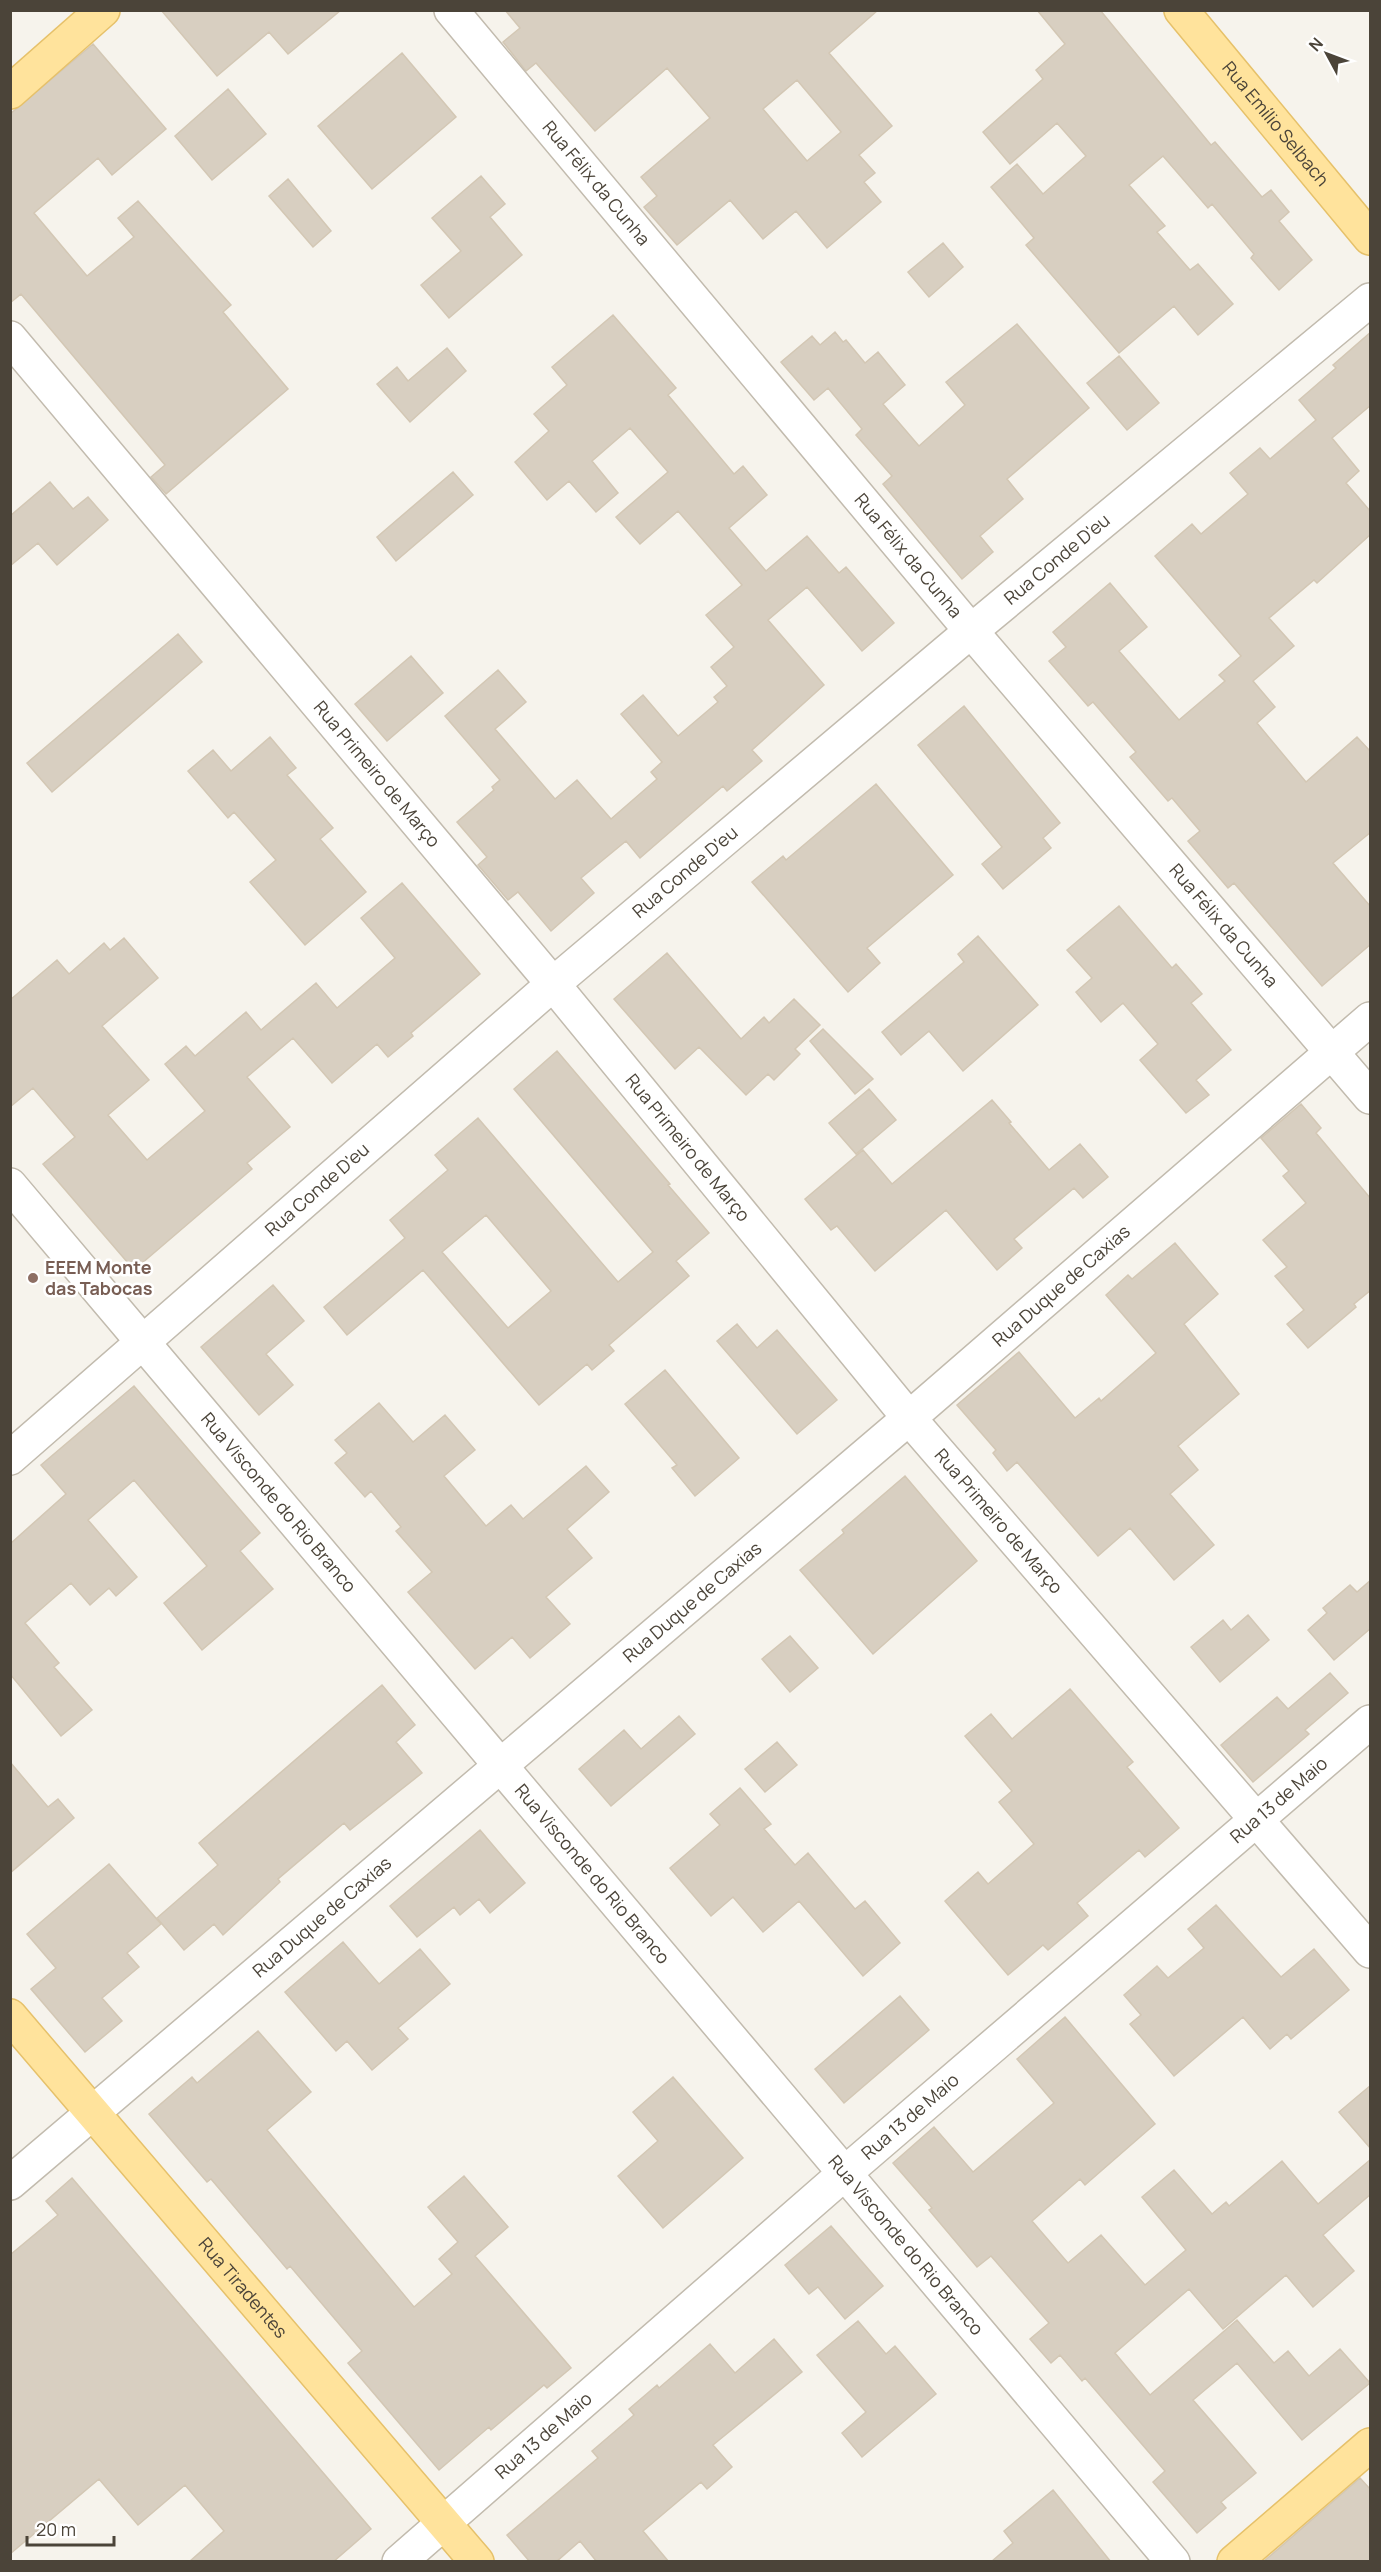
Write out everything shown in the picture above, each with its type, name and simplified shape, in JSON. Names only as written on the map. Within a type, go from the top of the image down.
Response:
[{"type":"main road","points":[[10,92],[103,10]]},
{"type":"main road","name":"Rua Emílio Selbach","points":[[1180,10],[1371,238]]},
{"type":"main road","name":"Rua Tiradentes","points":[[10,2016],[477,2562]]},
{"type":"main road","points":[[1234,2562],[1371,2445]]},
{"type":"street","name":"Rua Félix da Cunha","points":[[451,10],[971,631],[1371,1097]]},
{"type":"street","name":"Rua Conde D'eu","points":[[10,1458],[553,984],[971,631],[1371,300]]},
{"type":"street","name":"Rua Primeiro de Março","points":[[10,338],[553,984],[909,1418],[1371,1951]]},
{"type":"street","name":"Rua Duque de Caxias","points":[[10,2182],[501,1767],[1371,1019]]},
{"type":"street","name":"Rua Visconde do Rio Branco","points":[[10,1185],[1173,2562]]},
{"type":"street","name":"Rua 13 de Maio","points":[[399,2562],[845,2173],[1371,1722]]},
{"type":"building","points":[[161,10],[341,10],[288,54],[269,32],[217,76]]},
{"type":"building","points":[[505,10],[878,10],[829,53],[892,126],[859,155],[875,173],[864,182],[881,202],[827,248],[796,211],[763,239],[730,200],[677,245],[644,207],[657,196],[641,177],[710,118],[667,68],[595,131],[536,63],[526,71],[503,42],[520,28]],"holes":[[[797,80],[841,132],[807,161],[763,109]]]},
{"type":"building","points":[[1037,10],[1100,10],[1211,145],[1215,142],[1262,197],[1271,190],[1289,212],[1279,221],[1312,260],[1279,290],[1251,258],[1254,254],[1212,204],[1208,208],[1163,156],[1129,185],[1165,226],[1157,232],[1190,270],[1198,264],[1233,304],[1198,335],[1174,306],[1119,353],[1026,245],[1034,238],[991,187],[1017,164],[1043,194],[1086,156],[1057,123],[1010,164],[983,132],[1043,79],[1036,70],[1065,44]]},
{"type":"building","points":[[93,44],[166,129],[112,175],[98,158],[34,213],[87,276],[134,237],[118,218],[138,201],[231,305],[223,312],[288,389],[166,494],[151,477],[165,465],[21,294],[10,303],[10,114]]},
{"type":"building","points":[[402,53],[456,117],[372,189],[318,126]]},
{"type":"building","points":[[228,89],[266,134],[212,180],[175,136]]},
{"type":"building","points":[[481,176],[505,204],[490,217],[522,255],[449,318],[421,285],[461,251],[432,218]]},
{"type":"building","points":[[288,179],[331,231],[313,247],[269,196]]},
{"type":"building","points":[[943,243],[963,267],[929,297],[908,272]]},
{"type":"building","points":[[613,315],[676,388],[668,395],[734,474],[743,466],[767,495],[729,528],[766,571],[807,536],[839,573],[846,567],[894,623],[862,651],[807,587],[768,620],[824,685],[752,750],[762,761],[727,791],[723,786],[640,858],[626,841],[581,878],[594,893],[551,931],[518,892],[508,900],[478,865],[487,857],[457,822],[494,790],[492,787],[500,780],[445,716],[498,670],[526,702],[495,729],[555,799],[577,780],[611,819],[657,779],[651,772],[662,762],[621,714],[643,695],[678,736],[718,702],[714,697],[727,686],[711,667],[734,647],[706,615],[742,585],[678,511],[640,544],[616,517],[668,472],[630,428],[592,461],[618,493],[596,512],[569,481],[547,500],[515,462],[549,431],[534,414],[567,385],[552,367]]},
{"type":"building","points":[[1017,324],[1089,408],[1007,479],[1023,499],[980,536],[993,552],[962,579],[883,484],[892,476],[856,435],[862,429],[828,388],[814,400],[781,362],[812,336],[820,345],[835,332],[843,342],[846,340],[865,363],[878,352],[905,385],[883,404],[919,446],[965,405],[946,382]]},
{"type":"building","points":[[1371,332],[1371,405],[1332,438],[1359,471],[1346,483],[1371,512],[1371,534],[1317,583],[1314,580],[1269,618],[1294,646],[1253,681],[1275,707],[1257,723],[1306,782],[1357,737],[1371,752],[1371,832],[1333,863],[1371,907],[1371,944],[1322,986],[1234,883],[1228,888],[1188,841],[1200,831],[1172,798],[1168,801],[1130,757],[1136,752],[1093,702],[1088,706],[1049,661],[1066,647],[1053,632],[1110,583],[1147,627],[1119,651],[1179,720],[1225,681],[1219,675],[1241,656],[1155,556],[1192,524],[1201,534],[1248,494],[1230,473],[1260,448],[1270,459],[1316,420],[1299,400],[1336,368],[1333,365]]},
{"type":"building","points":[[447,348],[466,371],[410,422],[377,384],[397,367],[408,381]]},
{"type":"building","points":[[1119,356],[1159,403],[1127,430],[1087,383]]},
{"type":"building","points":[[453,472],[473,495],[396,561],[377,537]]},
{"type":"building","points":[[50,482],[73,509],[88,497],[108,520],[57,565],[38,543],[10,566],[10,516]]},
{"type":"building","points":[[178,634],[202,662],[52,792],[27,763]]},
{"type":"building","points":[[411,656],[443,693],[387,741],[355,704]]},
{"type":"building","points":[[964,706],[1060,823],[1043,838],[1051,848],[1003,889],[982,864],[1002,847],[918,745]]},
{"type":"building","points":[[270,737],[296,768],[287,775],[333,828],[320,839],[366,892],[305,945],[250,882],[276,860],[234,812],[228,818],[188,771],[213,750],[231,771]]},
{"type":"building","points":[[876,784],[953,875],[867,948],[880,963],[848,992],[752,882],[783,856],[786,860]]},
{"type":"building","points":[[402,883],[480,974],[411,1033],[413,1036],[388,1057],[377,1044],[332,1083],[293,1038],[247,1077],[290,1127],[247,1163],[252,1169],[134,1270],[43,1164],[75,1137],[33,1088],[10,1107],[10,1000],[57,960],[69,974],[104,943],[110,950],[124,938],[158,978],[102,1026],[149,1080],[108,1115],[147,1160],[205,1111],[165,1064],[186,1046],[195,1056],[246,1012],[261,1030],[316,983],[337,1008],[395,958],[361,918]]},
{"type":"building","points":[[1119,906],[1172,968],[1176,964],[1202,994],[1191,1003],[1231,1050],[1196,1080],[1209,1095],[1186,1113],[1140,1060],[1158,1044],[1123,1003],[1101,1022],[1076,992],[1092,978],[1067,950]]},
{"type":"building","points":[[978,936],[1038,1005],[963,1071],[929,1031],[901,1055],[882,1032],[964,962],[958,954]]},
{"type":"building","points":[[667,953],[741,1039],[764,1017],[769,1023],[794,999],[820,1025],[795,1049],[800,1054],[774,1080],[768,1074],[746,1095],[699,1047],[675,1069],[614,999]]},
{"type":"building","points":[[823,1029],[873,1079],[855,1094],[810,1041]]},
{"type":"building","points":[[557,1051],[709,1233],[676,1261],[689,1276],[609,1345],[614,1351],[592,1370],[587,1364],[539,1405],[423,1270],[347,1335],[324,1307],[405,1238],[390,1220],[448,1170],[435,1155],[478,1118],[618,1282],[653,1252],[514,1089]],"holes":[[[486,1215],[551,1291],[508,1328],[442,1252]]]},
{"type":"building","points":[[869,1089],[896,1120],[856,1154],[829,1123]]},
{"type":"building","points":[[992,1100],[1049,1170],[1080,1144],[1108,1177],[1083,1198],[1074,1188],[1014,1239],[1022,1248],[997,1270],[946,1210],[875,1271],[837,1226],[831,1230],[805,1199],[863,1150],[892,1184]]},
{"type":"building","points":[[1301,1104],[1321,1128],[1316,1133],[1371,1199],[1371,1290],[1354,1304],[1356,1307],[1308,1348],[1287,1324],[1304,1310],[1275,1276],[1287,1267],[1263,1240],[1306,1203],[1283,1176],[1289,1171],[1261,1138]]},
{"type":"building","points":[[1175,1243],[1218,1294],[1184,1324],[1239,1394],[1178,1446],[1198,1470],[1170,1494],[1214,1545],[1174,1580],[1130,1528],[1098,1556],[1017,1462],[1007,1471],[993,1453],[996,1450],[957,1405],[1019,1352],[1075,1418],[1099,1398],[1101,1401],[1156,1353],[1106,1295],[1128,1275],[1132,1279]]},
{"type":"building","points":[[273,1285],[304,1321],[266,1354],[293,1385],[259,1415],[201,1347]]},
{"type":"building","points":[[737,1324],[757,1348],[777,1330],[837,1400],[797,1434],[717,1341]]},
{"type":"building","points":[[665,1370],[739,1458],[695,1496],[672,1468],[677,1465],[625,1404]]},
{"type":"building","points":[[134,1386],[260,1533],[240,1551],[273,1589],[202,1650],[164,1603],[207,1566],[134,1480],[88,1520],[137,1577],[116,1596],[109,1588],[90,1605],[71,1583],[25,1623],[59,1663],[54,1667],[92,1710],[61,1736],[10,1674],[10,1544],[66,1494],[41,1465]]},
{"type":"building","points":[[379,1403],[413,1442],[445,1415],[475,1450],[444,1476],[486,1526],[511,1505],[523,1519],[586,1466],[609,1492],[567,1529],[592,1558],[546,1597],[570,1624],[530,1658],[512,1637],[475,1669],[408,1592],[432,1572],[396,1531],[401,1527],[371,1491],[365,1497],[335,1463],[347,1453],[335,1440]]},
{"type":"building","points":[[905,1476],[977,1561],[873,1654],[800,1570]]},
{"type":"building","points":[[1371,1580],[1371,1628],[1334,1660],[1308,1630],[1327,1613],[1323,1608],[1350,1585],[1357,1592]]},
{"type":"building","points":[[1248,1615],[1269,1640],[1220,1682],[1191,1647],[1223,1620],[1231,1630]]},
{"type":"building","points":[[790,1636],[818,1668],[790,1692],[762,1659]]},
{"type":"building","points":[[1330,1673],[1348,1693],[1305,1730],[1309,1734],[1253,1782],[1221,1745],[1277,1697],[1288,1709]]},
{"type":"building","points":[[382,1685],[415,1725],[396,1742],[422,1773],[350,1830],[344,1823],[278,1879],[280,1882],[223,1935],[214,1924],[184,1950],[157,1918],[218,1865],[199,1843]]},
{"type":"building","points":[[1070,1689],[1133,1762],[1127,1767],[1179,1828],[1145,1857],[1139,1850],[1077,1903],[1088,1916],[1048,1950],[1043,1945],[1008,1975],[945,1901],[978,1872],[988,1884],[1034,1844],[999,1802],[1012,1791],[965,1736],[991,1714],[1012,1739]]},
{"type":"building","points":[[679,1716],[695,1734],[611,1806],[579,1769],[624,1730],[641,1749]]},
{"type":"building","points":[[777,1742],[797,1765],[765,1792],[745,1769]]},
{"type":"building","points":[[10,1762],[48,1807],[58,1799],[74,1818],[10,1873]]},
{"type":"building","points":[[740,1788],[771,1824],[764,1829],[795,1865],[808,1853],[855,1909],[865,1901],[900,1943],[863,1976],[799,1901],[763,1932],[733,1897],[711,1916],[670,1868],[720,1825],[710,1814]]},
{"type":"building","points":[[480,1830],[525,1883],[490,1913],[479,1899],[460,1915],[454,1907],[417,1937],[390,1906]]},
{"type":"building","points":[[109,1864],[161,1924],[127,1953],[139,1967],[102,1998],[122,2021],[85,2052],[31,1989],[56,1968],[27,1934]]},
{"type":"building","points":[[1216,1905],[1281,1977],[1314,1949],[1349,1990],[1291,2039],[1287,2034],[1270,2049],[1243,2017],[1174,2076],[1130,2024],[1141,2015],[1124,1995],[1157,1966],[1168,1978],[1204,1948],[1188,1929]]},
{"type":"building","points":[[343,1942],[379,1984],[420,1949],[450,1984],[398,2028],[408,2039],[372,2070],[347,2041],[336,2051],[285,1992]]},
{"type":"building","points":[[900,1996],[929,2030],[844,2103],[815,2069]]},
{"type":"building","points":[[1065,2017],[1155,2124],[1085,2185],[1080,2179],[1032,2221],[1068,2263],[1101,2235],[1145,2285],[1186,2250],[1142,2197],[1174,2170],[1212,2214],[1226,2202],[1229,2206],[1282,2161],[1318,2204],[1371,2159],[1371,2194],[1323,2235],[1354,2271],[1313,2307],[1286,2275],[1223,2329],[1189,2289],[1115,2353],[1150,2395],[1237,2320],[1274,2363],[1288,2351],[1309,2376],[1340,2349],[1370,2383],[1302,2440],[1237,2363],[1193,2400],[1256,2473],[1221,2502],[1226,2508],[1197,2533],[1153,2482],[1165,2471],[1085,2378],[1082,2381],[1060,2355],[1051,2363],[1030,2339],[1049,2323],[991,2256],[977,2267],[929,2210],[932,2208],[893,2163],[934,2127],[973,2172],[1054,2103],[1017,2059]]},
{"type":"building","points":[[258,2031],[311,2092],[267,2130],[414,2307],[452,2274],[439,2259],[458,2242],[428,2207],[464,2176],[508,2227],[475,2256],[571,2368],[547,2388],[544,2385],[491,2430],[489,2427],[439,2470],[348,2363],[362,2351],[290,2266],[287,2269],[211,2179],[207,2182],[149,2114],[192,2077],[197,2083]]},
{"type":"building","points":[[673,2077],[743,2158],[663,2228],[618,2176],[658,2141],[633,2112]]},
{"type":"building","points":[[1371,2085],[1371,2149],[1339,2112]]},
{"type":"building","points":[[72,2178],[371,2529],[333,2562],[189,2562],[224,2531],[185,2485],[138,2525],[99,2479],[10,2554],[10,2255],[58,2215],[46,2201]]},
{"type":"building","points":[[831,2226],[883,2286],[845,2319],[818,2287],[809,2294],[785,2265]]},
{"type":"building","points":[[858,2321],[886,2354],[895,2346],[936,2394],[862,2457],[842,2433],[866,2412],[817,2355]]},
{"type":"building","points":[[774,2339],[802,2372],[713,2445],[732,2467],[707,2489],[701,2482],[643,2531],[669,2562],[597,2562],[580,2541],[556,2562],[530,2562],[507,2535],[598,2458],[592,2451],[634,2415],[629,2409],[657,2385],[659,2388],[710,2344],[735,2373]]},
{"type":"building","points":[[1360,2478],[1371,2490],[1371,2562],[1263,2562]]},
{"type":"building","points":[[1053,2490],[1111,2562],[991,2562],[1013,2543],[1004,2531]]},
{"type":"place","name":"EEEM Monte das Tabocas","points":[[33,1278]]}]
